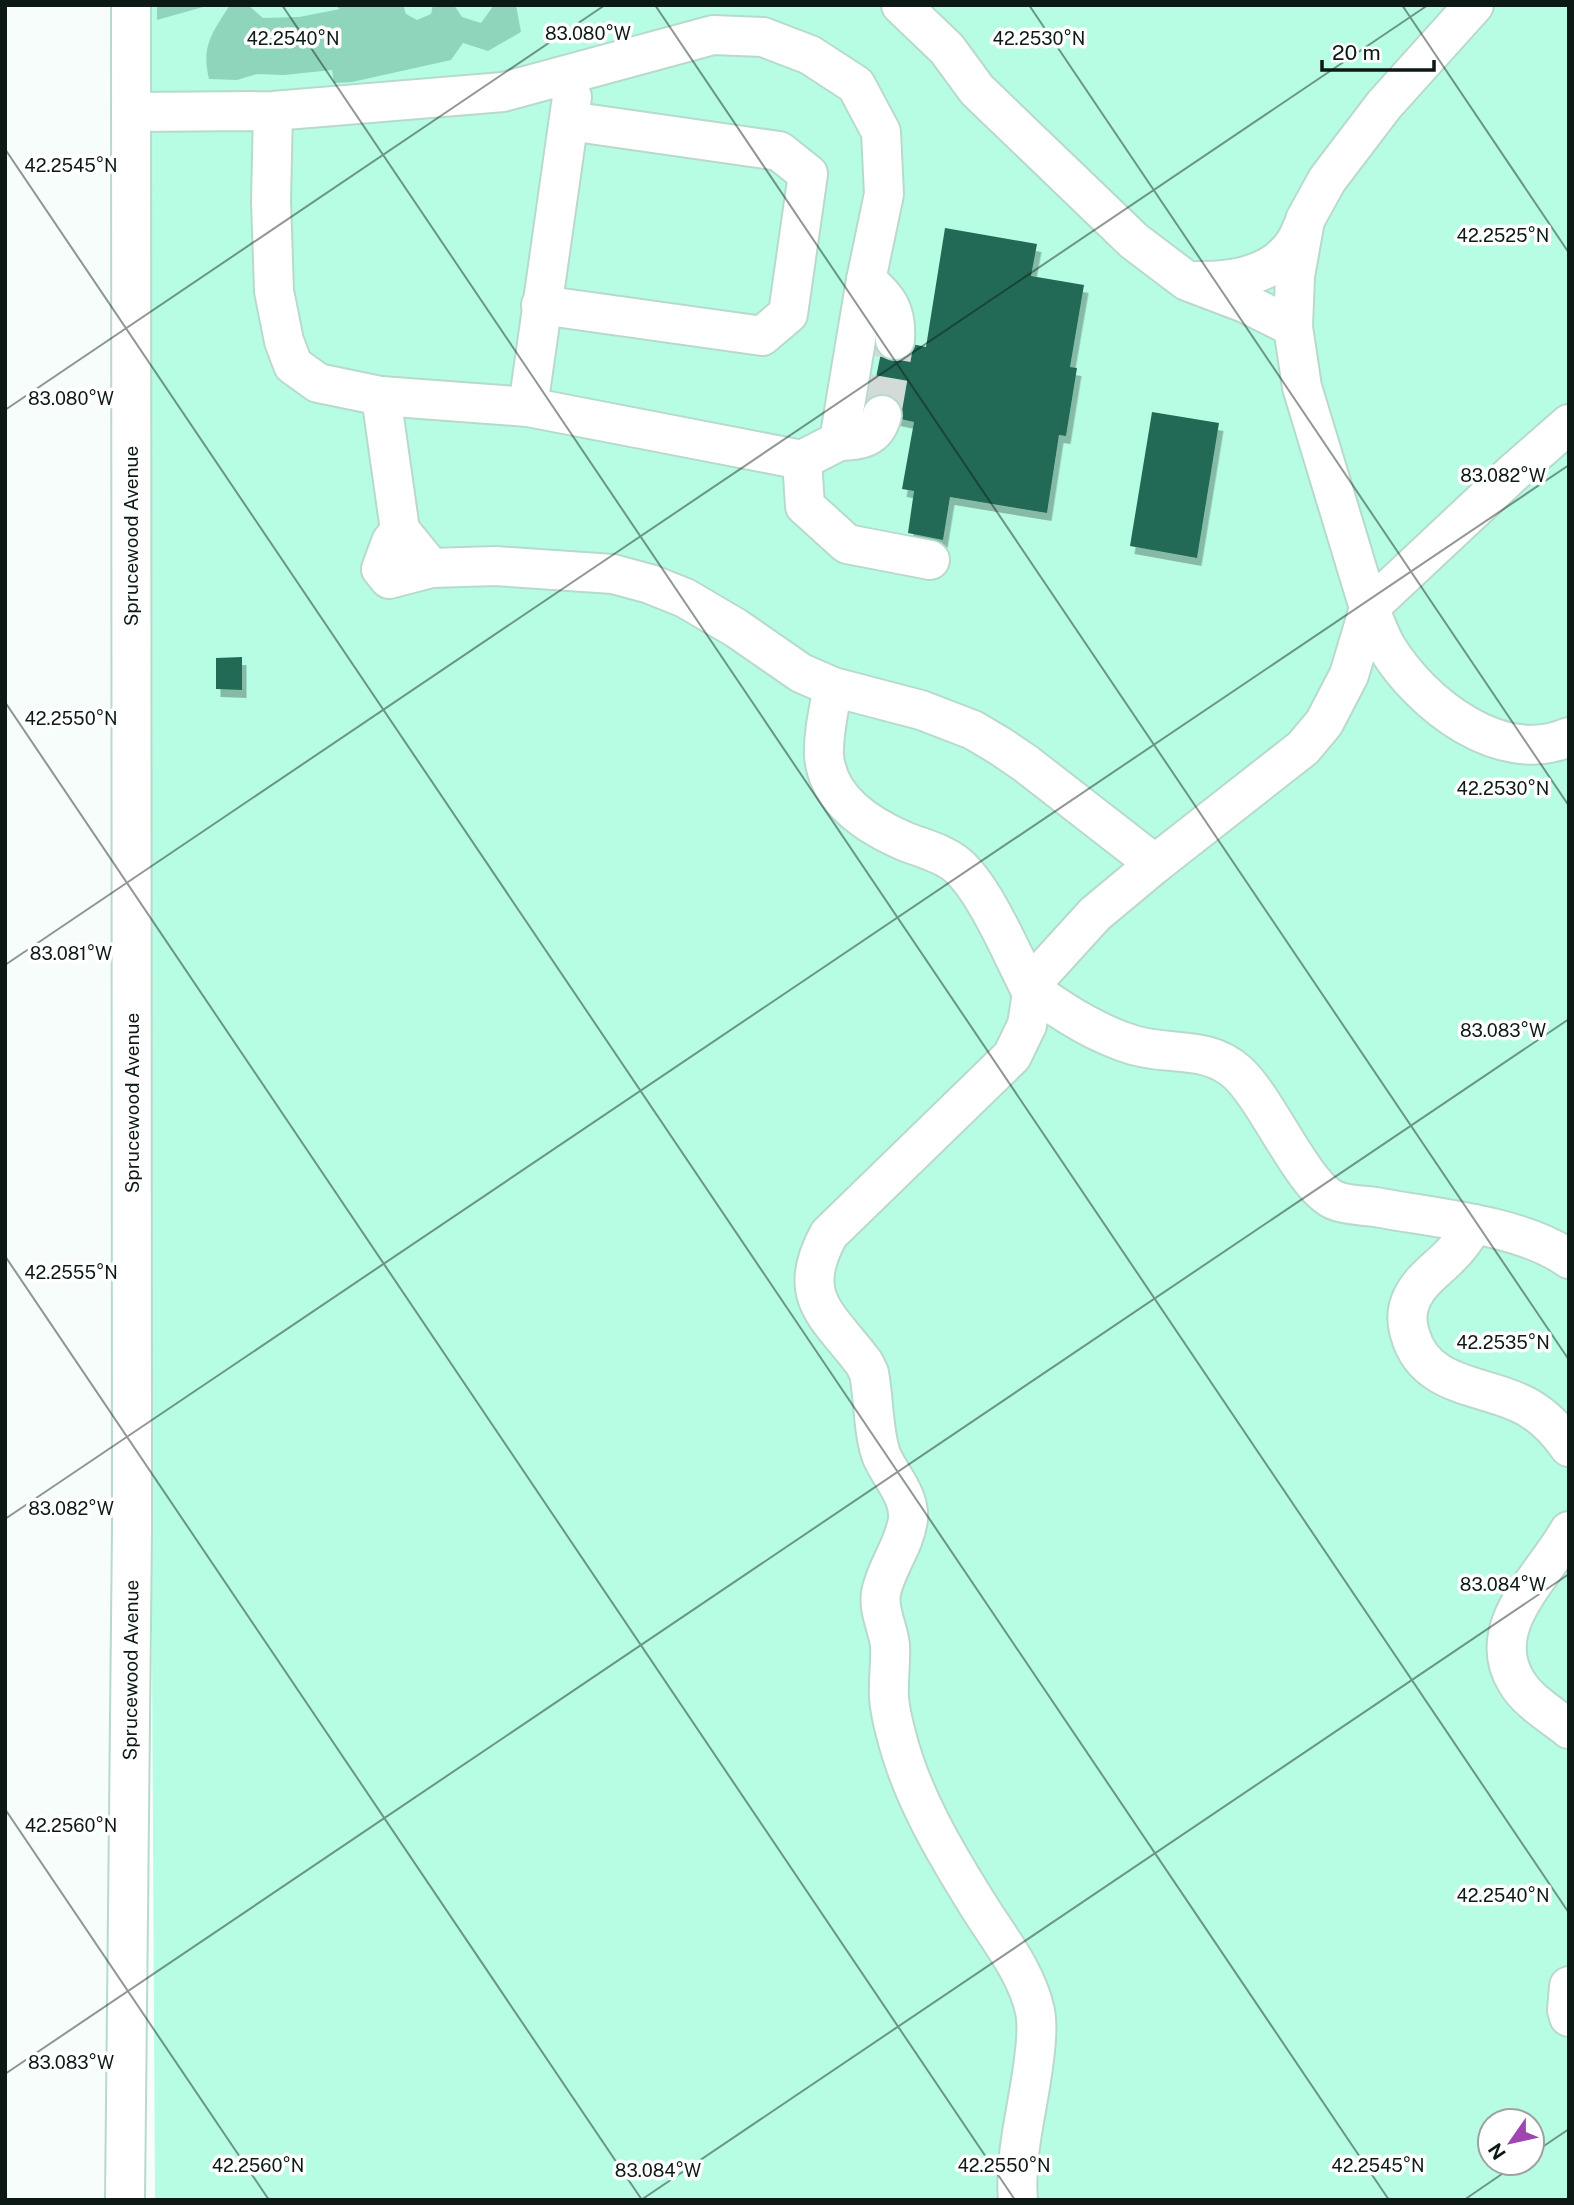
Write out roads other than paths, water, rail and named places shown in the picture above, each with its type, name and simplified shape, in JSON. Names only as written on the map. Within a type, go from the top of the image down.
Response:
[{"type":"street","name":"Sprucewood Avenue","points":[[125,2200],[132,1528],[131,5]]},
{"type":"street","points":[[901,5],[947,49],[976,90],[1134,241],[1187,281],[1245,303],[1293,327]]},
{"type":"street","points":[[1187,281],[1223,282],[1254,274],[1281,261],[1297,243],[1305,220],[1327,180],[1384,105],[1474,5]]},
{"type":"street","points":[[131,111],[273,111],[503,92],[713,35],[763,37],[810,55],[856,85],[881,132],[884,194],[866,280],[839,441]]},
{"type":"street","points":[[527,407],[576,74]]},
{"type":"street","points":[[273,111],[273,281],[284,341],[293,365],[318,383],[382,396],[527,407],[802,460],[839,441],[862,440],[879,427],[882,415]]},
{"type":"street","points":[[541,305],[762,336],[788,314],[808,174],[779,151],[569,121]]},
{"type":"street","points":[[1305,220],[1295,276],[1293,327],[1302,387],[1369,608],[1386,647],[1409,678],[1433,702],[1455,720],[1479,732],[1506,741],[1538,744],[1569,737]]},
{"type":"street","points":[[866,280],[887,298],[896,323],[895,340]]},
{"type":"street","points":[[382,396],[400,530],[431,568],[495,566],[613,574],[650,584],[685,598],[736,628],[801,673],[833,688],[921,710],[973,730],[1025,764],[1155,864]]},
{"type":"street","points":[[1018,2200],[1016,2175],[1034,2059],[1035,2013],[1026,1983],[1015,1962],[977,1904],[931,1822],[911,1780],[895,1734],[889,1698],[890,1643],[880,1597],[887,1570],[902,1540],[908,1520],[907,1507],[904,1496],[881,1454],[869,1374],[864,1363],[822,1311],[814,1290],[814,1270],[819,1252],[829,1234],[1012,1056],[1033,999],[1095,914],[1303,748],[1324,723],[1349,675],[1369,608],[1569,424]]},
{"type":"street","points":[[802,460],[806,506],[847,544],[930,560]]},
{"type":"street","points":[[833,688],[824,757],[834,789],[857,815],[902,840],[956,863],[975,883],[1033,999],[1099,1033],[1135,1046],[1203,1054],[1220,1059],[1239,1073],[1268,1111],[1315,1184],[1333,1199],[1474,1224],[1555,1249],[1569,1259]]},
{"type":"street","points":[[1474,1224],[1462,1243],[1426,1278],[1413,1295],[1407,1310],[1414,1347],[1427,1365],[1442,1377],[1518,1402],[1544,1418],[1569,1447]]},
{"type":"street","points":[[1569,1531],[1522,1601],[1507,1638],[1508,1655],[1516,1681],[1533,1700],[1569,1729]]},
{"type":"street","points":[[1569,1986],[1569,2017]]},
{"type":"tunnel","points":[[882,415],[895,340]]}]
